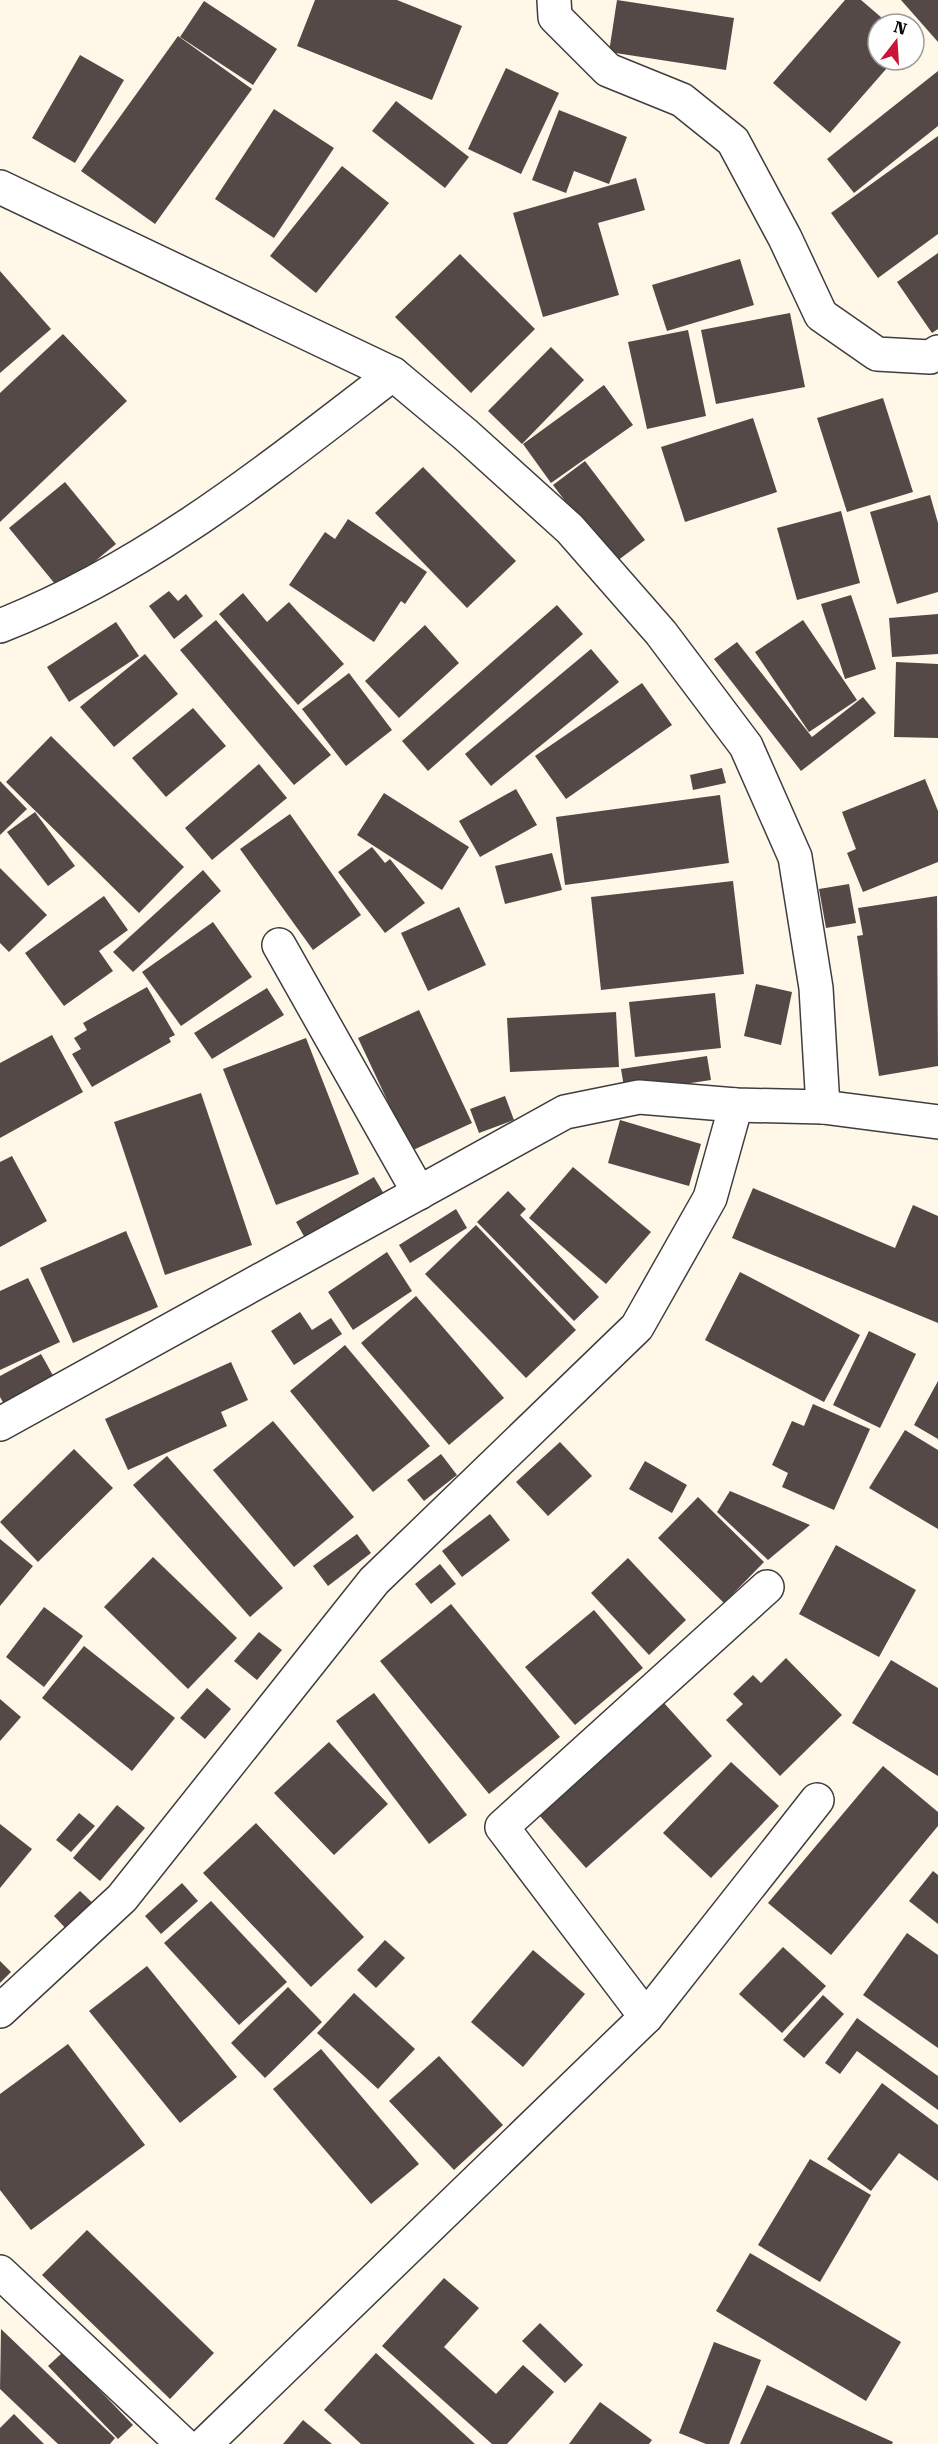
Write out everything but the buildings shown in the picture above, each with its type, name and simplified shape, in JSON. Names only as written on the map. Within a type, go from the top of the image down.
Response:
[{"type":"street","points":[[554,0],[555,17],[608,70],[682,100],[733,141],[785,238],[821,315],[877,354],[930,357],[938,352]]},
{"type":"street","points":[[0,187],[393,374],[570,529],[661,633],[746,746],[795,857],[816,988],[823,1107]]},
{"type":"street","points":[[0,626],[46,608],[157,548],[270,468],[393,374]]},
{"type":"street","points":[[279,945],[419,1193]]},
{"type":"street","points":[[0,1424],[565,1112],[639,1097],[736,1105],[823,1107],[938,1122]]},
{"type":"street","points":[[0,2011],[122,1899],[374,1581],[637,1327],[710,1198],[736,1105]]},
{"type":"street","points":[[646,2017],[502,1827],[767,1587]]},
{"type":"street","points":[[205,2444],[646,2017],[817,1800]]},
{"type":"street","points":[[0,2272],[183,2444]]}]
